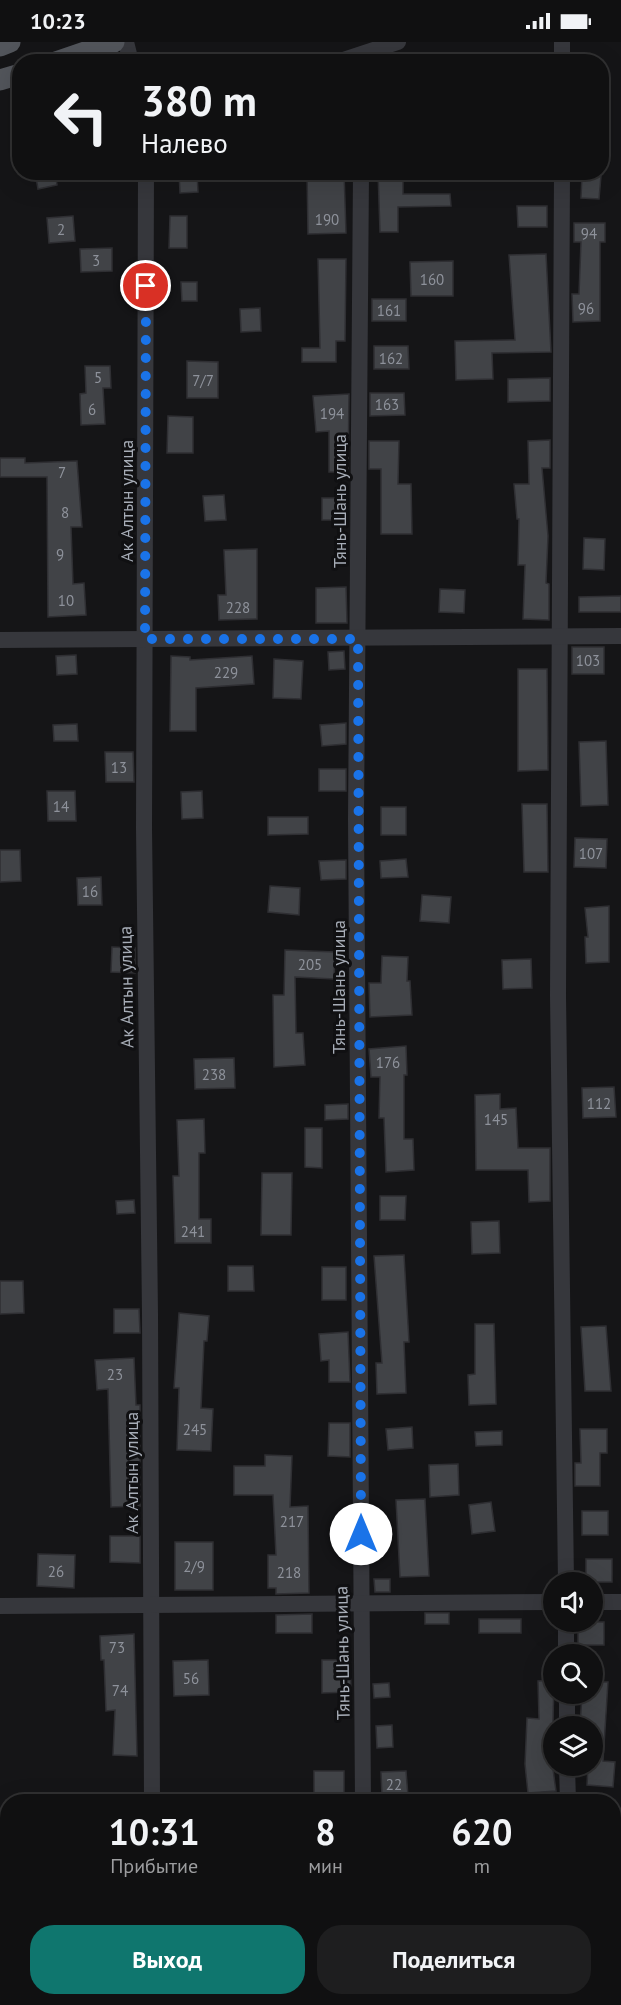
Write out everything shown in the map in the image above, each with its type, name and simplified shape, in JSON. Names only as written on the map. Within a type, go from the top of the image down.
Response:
[{"type":"main road","points":[[0,46],[10,42]]},
{"type":"main road","points":[[79,54],[114,42]]},
{"type":"street","points":[[371,54],[398,42]]},
{"type":"street","name":"Ак Алтын улица","points":[[146,180],[144,828],[152,1794]]},
{"type":"street","name":"Тянь-Шань улица","points":[[361,180],[358,639],[363,1794]]},
{"type":"street","points":[[562,180],[558,996],[566,1572]]},
{"type":"street","points":[[0,640],[621,636]]},
{"type":"street","points":[[0,1606],[543,1602]]},
{"type":"street","points":[[603,1602],[621,1602]]},
{"type":"street","points":[[567,1776],[568,1794]]},
{"type":"building","points":[[36,180],[56,180],[57,185],[38,189]]},
{"type":"building","points":[[179,180],[197,180],[198,192],[180,193]]},
{"type":"building","points":[[307,180],[344,180],[346,233],[308,234]]},
{"type":"building","points":[[378,180],[403,180],[403,194],[450,194],[451,206],[398,207],[398,232],[380,232]]},
{"type":"building","points":[[582,180],[601,180],[599,199],[581,198]]},
{"type":"building","points":[[517,206],[547,206],[547,227],[518,227]]},
{"type":"building","points":[[73,216],[75,241],[49,243],[47,218]]},
{"type":"building","points":[[170,216],[187,216],[187,248],[169,248]]},
{"type":"building","points":[[574,223],[605,223],[605,242],[600,242],[600,321],[573,322],[572,294],[579,294],[581,242],[574,242]]},
{"type":"building","points":[[112,248],[112,271],[81,272],[80,249]]},
{"type":"building","points":[[546,254],[551,352],[492,353],[493,379],[456,380],[455,341],[515,340],[509,255]]},
{"type":"building","points":[[318,259],[346,259],[345,341],[336,341],[336,362],[302,362],[302,348],[320,348]]},
{"type":"building","points":[[453,261],[453,296],[411,296],[410,262]]},
{"type":"building","points":[[181,282],[197,282],[197,301],[182,301]]},
{"type":"building","points":[[372,299],[406,299],[406,321],[372,321]]},
{"type":"building","points":[[260,308],[261,331],[241,332],[240,309]]},
{"type":"building","points":[[374,346],[408,346],[409,369],[374,369]]},
{"type":"building","points":[[187,361],[218,362],[218,398],[187,398]]},
{"type":"building","points":[[85,366],[110,366],[111,388],[103,388],[105,424],[81,425],[80,394],[86,393]]},
{"type":"building","points":[[550,378],[550,401],[508,402],[508,379]]},
{"type":"building","points":[[370,393],[404,393],[405,415],[370,416]]},
{"type":"building","points":[[349,394],[348,472],[329,472],[329,431],[316,432],[313,396]]},
{"type":"building","points":[[168,416],[193,417],[193,453],[167,453]]},
{"type":"building","points":[[550,440],[550,468],[542,468],[548,536],[546,583],[549,584],[549,620],[523,619],[525,565],[518,565],[519,519],[517,519],[514,484],[529,484],[528,441]]},
{"type":"building","points":[[369,441],[399,441],[398,484],[411,484],[412,534],[381,534],[381,469],[369,469]]},
{"type":"building","points":[[0,458],[25,458],[25,463],[77,461],[82,527],[71,527],[73,584],[84,583],[86,615],[48,617],[47,477],[0,477]]},
{"type":"building","points":[[224,495],[226,520],[205,521],[203,496]]},
{"type":"building","points":[[322,498],[346,498],[346,520],[322,520]]},
{"type":"building","points":[[584,538],[605,539],[604,570],[583,569]]},
{"type":"building","points":[[257,549],[257,619],[219,620],[218,595],[226,595],[224,550]]},
{"type":"building","points":[[346,587],[347,623],[316,623],[316,588]]},
{"type":"building","points":[[440,589],[465,590],[464,613],[439,612]]},
{"type":"building","points":[[621,596],[621,612],[579,612],[579,597]]},
{"type":"building","points":[[572,647],[604,647],[604,674],[572,674]]},
{"type":"building","points":[[344,651],[345,669],[329,670],[328,652]]},
{"type":"building","points":[[76,655],[77,674],[57,675],[56,656]]},
{"type":"building","points":[[171,656],[190,657],[190,660],[252,656],[254,684],[196,688],[196,731],[170,731]]},
{"type":"building","points":[[274,659],[303,661],[301,699],[273,698]]},
{"type":"building","points":[[518,669],[547,669],[548,770],[518,771]]},
{"type":"building","points":[[346,723],[346,744],[322,746],[320,725]]},
{"type":"building","points":[[77,724],[78,741],[54,741],[53,725]]},
{"type":"building","points":[[606,741],[608,805],[581,806],[579,742]]},
{"type":"building","points":[[105,752],[133,752],[134,782],[106,782]]},
{"type":"building","points":[[319,769],[346,769],[346,791],[319,791]]},
{"type":"building","points":[[47,791],[75,791],[76,821],[48,821]]},
{"type":"building","points":[[202,791],[203,818],[182,819],[181,792]]},
{"type":"building","points":[[522,804],[547,804],[548,872],[524,872]]},
{"type":"building","points":[[381,807],[406,807],[406,835],[381,835]]},
{"type":"building","points":[[268,817],[308,817],[308,834],[268,835]]},
{"type":"building","points":[[575,838],[607,839],[606,868],[574,867]]},
{"type":"building","points":[[0,850],[20,850],[21,881],[0,882]]},
{"type":"building","points":[[406,859],[408,877],[381,878],[380,861]]},
{"type":"building","points":[[346,860],[346,879],[321,880],[319,861]]},
{"type":"building","points":[[101,877],[102,905],[78,905],[77,878]]},
{"type":"building","points":[[270,886],[300,888],[299,915],[268,912]]},
{"type":"building","points":[[422,895],[451,897],[449,923],[420,921]]},
{"type":"building","points":[[609,906],[609,962],[586,963],[585,937],[588,937],[585,908]]},
{"type":"building","points":[[112,947],[135,948],[135,973],[111,972]]},
{"type":"building","points":[[285,950],[335,952],[334,979],[295,977],[296,1033],[303,1033],[305,1065],[274,1067],[273,995],[284,995]]},
{"type":"building","points":[[382,956],[408,957],[407,981],[410,981],[412,1015],[370,1017],[369,983],[381,983]]},
{"type":"building","points":[[531,959],[532,988],[503,989],[502,960]]},
{"type":"building","points":[[406,1046],[404,1139],[413,1139],[414,1170],[386,1172],[384,1118],[379,1118],[380,1077],[371,1077],[369,1049]]},
{"type":"building","points":[[234,1058],[235,1088],[195,1089],[194,1059]]},
{"type":"building","points":[[614,1087],[616,1117],[583,1118],[582,1088]]},
{"type":"building","points":[[500,1094],[500,1109],[516,1108],[518,1148],[550,1148],[550,1201],[529,1202],[528,1170],[476,1170],[475,1095]]},
{"type":"building","points":[[348,1104],[348,1119],[325,1120],[325,1105]]},
{"type":"building","points":[[204,1119],[205,1153],[199,1153],[199,1219],[211,1219],[211,1243],[175,1243],[173,1176],[179,1176],[177,1120]]},
{"type":"building","points":[[305,1128],[322,1128],[322,1168],[305,1167]]},
{"type":"building","points":[[262,1173],[292,1173],[291,1235],[261,1235]]},
{"type":"building","points":[[380,1196],[406,1196],[405,1220],[380,1220]]},
{"type":"building","points":[[134,1200],[135,1213],[117,1214],[116,1201]]},
{"type":"building","points":[[499,1221],[500,1253],[472,1254],[471,1222]]},
{"type":"building","points":[[404,1255],[409,1342],[404,1342],[406,1393],[377,1394],[376,1363],[382,1363],[374,1256]]},
{"type":"building","points":[[228,1266],[253,1266],[254,1291],[228,1291]]},
{"type":"building","points":[[322,1267],[346,1267],[346,1300],[322,1300]]},
{"type":"building","points":[[0,1281],[23,1281],[24,1313],[0,1314]]},
{"type":"building","points":[[114,1309],[139,1309],[140,1333],[114,1333]]},
{"type":"building","points":[[179,1313],[209,1316],[207,1341],[204,1341],[201,1408],[213,1409],[211,1451],[177,1450],[179,1388],[174,1388]]},
{"type":"building","points":[[475,1324],[494,1324],[496,1404],[469,1405],[468,1375],[475,1374]]},
{"type":"building","points":[[606,1326],[611,1391],[585,1391],[581,1327]]},
{"type":"building","points":[[348,1332],[350,1382],[329,1382],[329,1360],[321,1361],[319,1334]]},
{"type":"building","points":[[134,1358],[136,1405],[140,1405],[140,1506],[111,1507],[108,1389],[97,1390],[95,1360]]},
{"type":"building","points":[[329,1423],[350,1423],[350,1457],[328,1456]]},
{"type":"building","points":[[412,1427],[413,1448],[388,1450],[386,1429]]},
{"type":"building","points":[[580,1429],[607,1429],[607,1453],[600,1453],[600,1486],[575,1486],[575,1463],[581,1463]]},
{"type":"building","points":[[502,1431],[502,1445],[476,1446],[475,1432]]},
{"type":"building","points":[[265,1455],[292,1456],[290,1507],[308,1506],[309,1593],[276,1594],[276,1588],[268,1588],[268,1555],[276,1555],[273,1495],[234,1495],[234,1466],[265,1466]]},
{"type":"building","points":[[458,1464],[459,1495],[430,1497],[429,1465]]},
{"type":"building","points":[[425,1499],[429,1576],[400,1577],[396,1500]]},
{"type":"building","points":[[491,1502],[495,1531],[472,1534],[469,1505]]},
{"type":"building","points":[[582,1511],[608,1511],[608,1535],[582,1535]]},
{"type":"building","points":[[110,1536],[140,1536],[140,1563],[110,1562]]},
{"type":"building","points":[[175,1542],[213,1542],[213,1590],[175,1590]]},
{"type":"building","points":[[38,1554],[75,1555],[74,1588],[37,1586]]},
{"type":"building","points":[[586,1559],[612,1559],[612,1582],[603,1582],[603,1572],[586,1572]]},
{"type":"building","points":[[374,1579],[390,1579],[390,1592],[375,1592]]},
{"type":"building","points":[[425,1613],[449,1613],[449,1624],[425,1624]]},
{"type":"building","points":[[312,1614],[312,1633],[276,1633],[276,1615]]},
{"type":"building","points":[[479,1619],[521,1619],[521,1633],[479,1633]]},
{"type":"building","points":[[604,1622],[604,1645],[578,1644],[578,1632],[603,1632]]},
{"type":"building","points":[[134,1634],[137,1756],[113,1755],[115,1710],[106,1711],[104,1660],[101,1660],[100,1636]]},
{"type":"building","points":[[208,1660],[209,1695],[174,1696],[173,1661]]},
{"type":"building","points":[[322,1660],[350,1660],[351,1692],[322,1693]]},
{"type":"building","points":[[538,1681],[543,1681],[543,1704],[553,1704],[553,1716],[543,1716],[543,1776],[554,1776],[556,1791],[528,1793],[525,1764],[527,1718],[539,1719]]},
{"type":"building","points":[[603,1682],[608,1682],[603,1761],[603,1716],[581,1716],[581,1704],[603,1704]]},
{"type":"building","points":[[389,1683],[390,1697],[374,1698],[373,1684]]},
{"type":"building","points":[[392,1725],[393,1747],[377,1748],[376,1726]]},
{"type":"building","points":[[603,1761],[615,1762],[613,1787],[587,1785],[587,1776],[603,1776]]},
{"type":"building","points":[[314,1771],[344,1771],[344,1794],[314,1794]]},
{"type":"building","points":[[406,1771],[408,1794],[382,1794],[381,1772]]},
{"type":"route","points":[[146,286],[145,639],[358,639],[356,819],[361,1534]]}]
